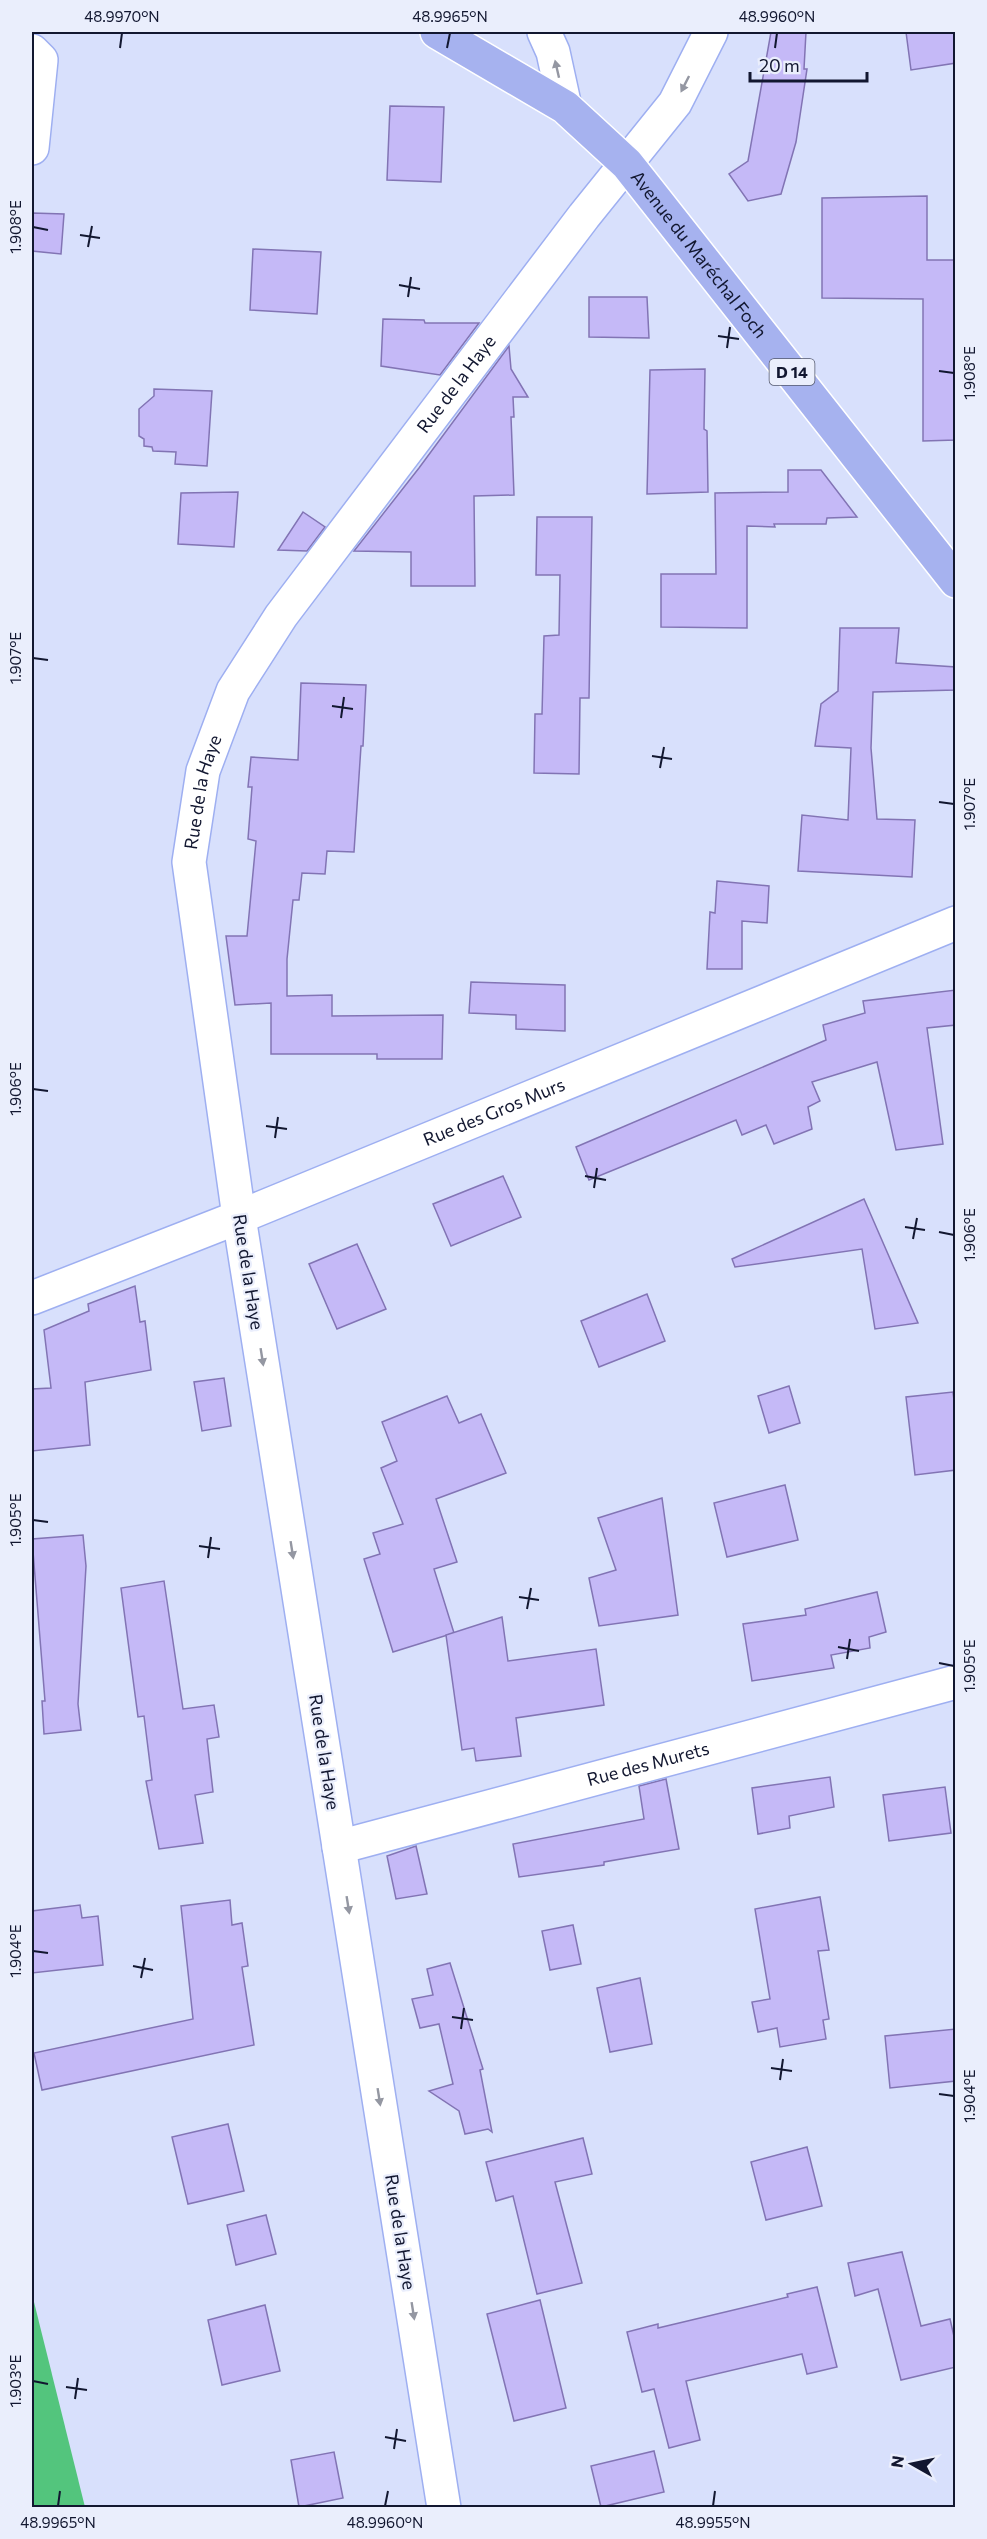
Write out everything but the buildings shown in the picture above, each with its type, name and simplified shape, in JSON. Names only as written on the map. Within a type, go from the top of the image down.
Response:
[{"type":"main road","name":"Avenue du Maréchal Foch","points":[[437,32],[566,107],[627,164],[956,580]]},
{"type":"street","points":[[544,32],[553,52],[566,107]]},
{"type":"street","name":"Rue de la Haye","points":[[444,2508],[239,1217],[189,862],[203,771],[233,691],[281,616],[584,216],[675,103],[711,32]]},
{"type":"street","points":[[32,51],[41,60],[32,148]]},
{"type":"street","name":"Rue des Gros Murs","points":[[32,1299],[239,1217],[956,923]]},
{"type":"street","name":"Rue des Murets","points":[[339,1847],[956,1682]]},
{"type":"green space","points":[[32,2294],[85,2507],[32,2507]]}]
